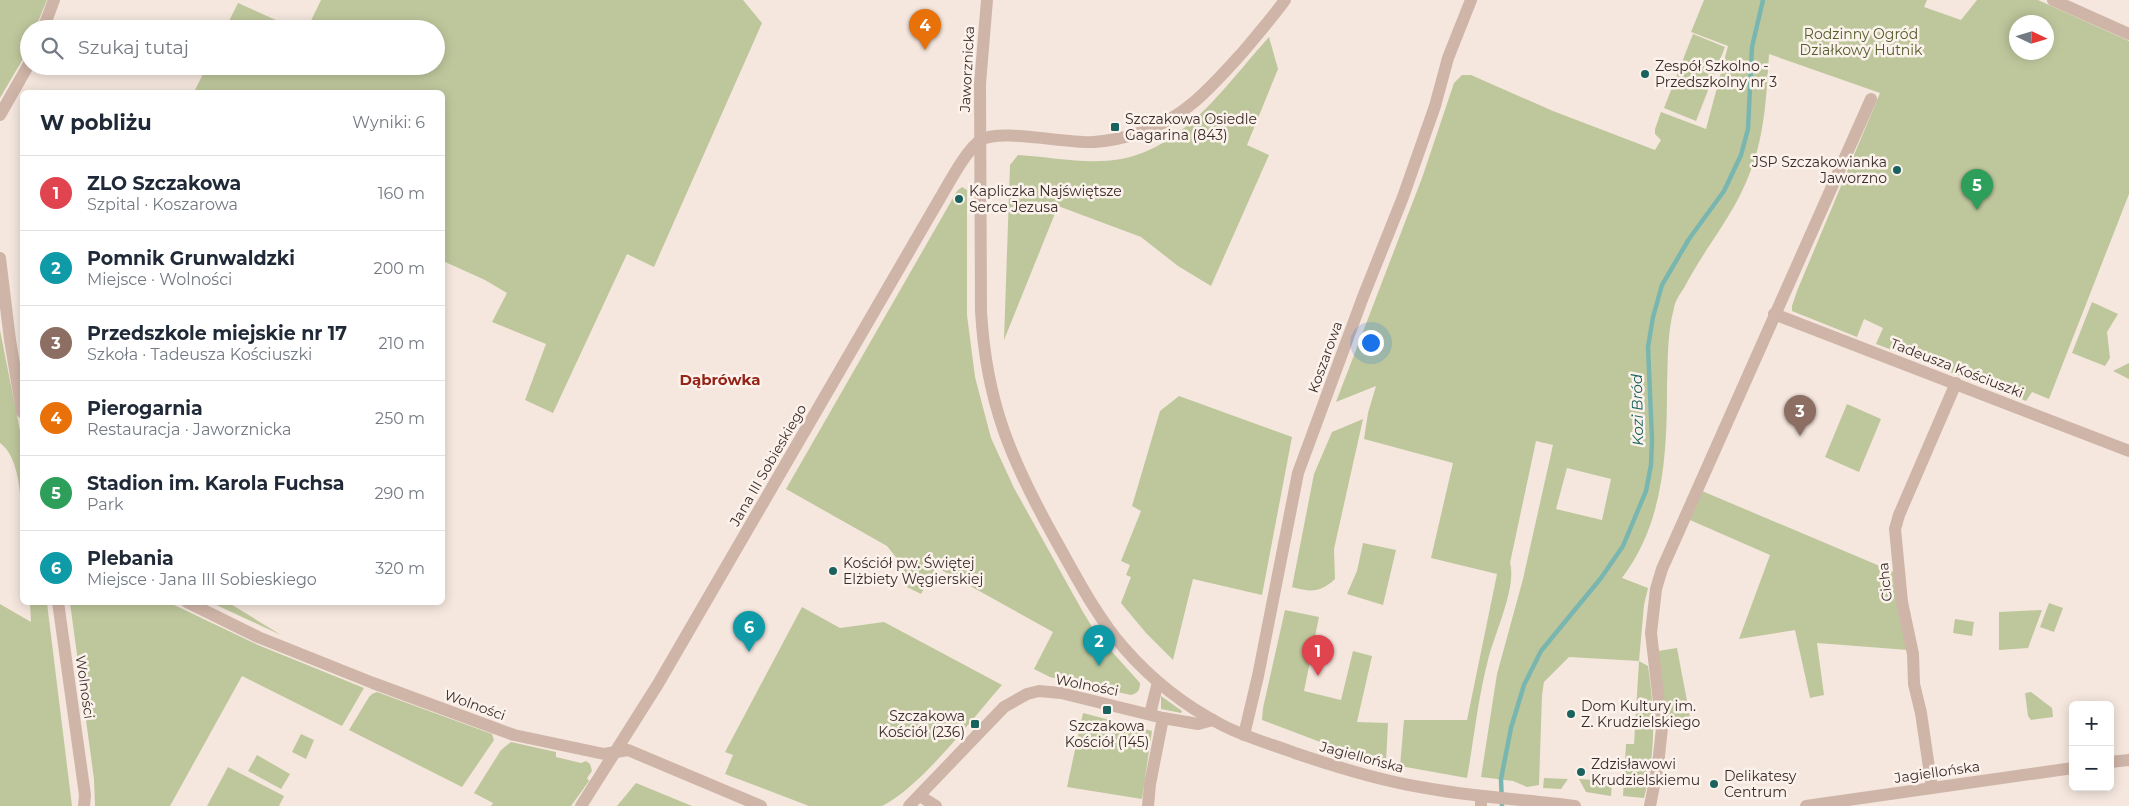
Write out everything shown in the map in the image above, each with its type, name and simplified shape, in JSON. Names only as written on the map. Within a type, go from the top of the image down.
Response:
[{"type":"street","points":[[46,20],[54,0]]},
{"type":"street","name":"Jaworznicka","points":[[987,0],[980,84],[980,140],[983,346],[988,378],[1000,422],[1019,471],[1088,596],[1124,648],[1158,682]]},
{"type":"street","points":[[980,140],[990,136],[1013,136],[1067,142],[1095,142],[1143,132],[1167,121],[1190,106],[1208,90],[1285,0]]},
{"type":"street","name":"Koszarowa","points":[[1244,735],[1258,676],[1298,473],[1363,297],[1403,197],[1435,106],[1448,58],[1471,0]]},
{"type":"street","points":[[2053,0],[2129,34]]},
{"type":"street","points":[[0,115],[23,75]]},
{"type":"street","points":[[1650,806],[1658,765],[1662,728],[1651,632],[1656,589],[1670,550],[1871,99]]},
{"type":"street","name":"Jana III Sobieskiego","points":[[581,806],[617,752],[668,668],[941,197],[965,159],[980,140]]},
{"type":"street","points":[[0,258],[10,340],[20,400]]},
{"type":"street","name":"Tadeusza Kościuszki","points":[[1774,314],[2129,451]]},
{"type":"street","name":"Cicha","points":[[1932,788],[1921,713],[1914,684],[1912,647],[1903,610],[1895,529],[1899,515],[1956,383]]},
{"type":"street","name":"Wolności","points":[[58,605],[84,806]]},
{"type":"street","name":"Wolności","points":[[193,605],[258,637],[364,680],[514,735],[604,754],[628,750],[761,806]]},
{"type":"street","points":[[1148,806],[1158,682]]},
{"type":"street","name":"Jagiellońska","points":[[1158,682],[1179,699],[1213,720],[1244,735],[1345,769],[1381,779],[1483,799],[1575,806]]},
{"type":"street","name":"Wolności","points":[[909,806],[1004,707],[1026,694],[1039,692],[1061,693],[1198,724],[1213,720]]},
{"type":"street","points":[[2114,762],[2129,760]]},
{"type":"street","name":"Jagiellońska","points":[[1806,806],[2069,769]]},
{"type":"street","points":[[920,796],[936,806]]},
{"type":"green space","points":[[0,0],[47,0],[39,20],[20,20],[20,64],[0,98]]},
{"type":"green space","points":[[321,0],[743,0],[762,23],[654,267],[627,254],[553,413],[525,400],[546,344],[492,322],[507,293],[485,280],[445,262],[445,90],[195,90],[202,75],[445,75],[445,20],[311,20]]},
{"type":"green space","name":"Rodzinny Ogród Działkowy Hutnik","points":[[1704,0],[1927,0],[1924,7],[1961,20],[1977,0],[2038,0],[2129,41],[2129,194],[2049,399],[2032,392],[2026,401],[1876,344],[1883,328],[1864,319],[1857,337],[1792,311],[1797,291],[1880,93],[1769,54],[1766,101],[1754,162],[1737,202],[1678,298],[1672,318],[1668,347],[1666,437],[1660,487],[1655,511],[1647,534],[1636,557],[1622,578],[1648,588],[1644,605],[1639,661],[1569,657],[1544,682],[1539,785],[1527,787],[1513,781],[1481,777],[1497,674],[1523,579],[1553,445],[1536,441],[1510,563],[1511,573],[1508,598],[1485,674],[1467,778],[1400,766],[1404,720],[1467,720],[1497,574],[1431,558],[1453,463],[1364,439],[1368,413],[1376,386],[1336,402],[1422,178],[1454,83],[1462,75],[1471,75],[1553,111],[1655,150],[1661,140],[1655,134],[1655,129],[1661,112],[1706,129],[1728,46],[1691,32]],"holes":[[[1567,468],[1611,479],[1602,520],[1556,509]]]},
{"type":"green space","points":[[238,3],[276,20],[230,20]]},
{"type":"green space","points":[[1693,34],[1725,47],[1696,121],[1664,108]]},
{"type":"green space","points":[[1269,37],[1278,69],[1247,145],[1269,155],[1211,286],[1178,266],[1141,237],[1058,206],[1004,340],[1010,165],[1018,155],[1070,160],[1108,161],[1144,152],[1166,141],[1186,127],[1221,92]]},
{"type":"green space","points":[[962,187],[967,190],[967,315],[975,377],[991,438],[1014,488],[1083,612],[1097,635],[1140,683],[1138,691],[1131,695],[1050,677],[1034,669],[1053,632],[936,567],[921,594],[907,587],[903,566],[887,546],[786,489],[957,191]]},
{"type":"green space","points":[[2092,302],[2118,314],[2107,332],[2110,358],[2105,366],[2072,353]]},
{"type":"green space","points":[[0,330],[20,431],[20,491],[12,458],[0,443]]},
{"type":"green space","points":[[2129,363],[2129,379],[2113,371]]},
{"type":"green space","points":[[1179,396],[1292,437],[1262,595],[1193,579],[1173,660],[1146,633],[1121,603],[1131,577],[1126,575],[1130,565],[1121,561],[1141,511],[1132,506],[1160,411]]},
{"type":"green space","points":[[1847,404],[1881,419],[1859,472],[1825,457]]},
{"type":"green space","points":[[1363,419],[1334,549],[1335,579],[1325,587],[1315,590],[1292,587],[1314,474],[1332,432]]},
{"type":"green space","points":[[1702,491],[1894,572],[1908,650],[1817,643],[1824,695],[1810,698],[1795,630],[1739,639],[1770,555],[1690,520]]},
{"type":"green space","points":[[1363,543],[1396,550],[1383,605],[1347,594],[1357,571]]},
{"type":"green space","points":[[2049,603],[2063,608],[2054,632],[2040,627]]},
{"type":"green space","points":[[0,604],[31,622],[30,605],[47,605],[72,806],[0,806]]},
{"type":"green space","points":[[70,605],[174,605],[258,645],[364,688],[342,726],[242,676],[170,806],[95,806],[94,779]]},
{"type":"green space","points":[[216,605],[232,605],[281,635]]},
{"type":"green space","points":[[802,607],[840,628],[884,622],[1002,685],[929,768],[913,784],[882,806],[809,806],[725,774],[733,755],[725,752]]},
{"type":"green space","points":[[1285,610],[1319,617],[1304,691],[1341,700],[1353,651],[1372,656],[1357,722],[1388,723],[1386,762],[1323,743],[1262,720]]},
{"type":"green space","points":[[2042,610],[2028,648],[1999,650],[1999,612]]},
{"type":"green space","points":[[1955,619],[1974,622],[1972,636],[1953,633]]},
{"type":"green space","points":[[1677,648],[1690,717],[1667,720],[1658,651]]},
{"type":"green space","points":[[1639,661],[1648,666],[1653,716],[1651,765],[1644,798],[1623,796],[1626,744],[1634,744]]},
{"type":"green space","points":[[377,692],[492,734],[494,740],[462,787],[349,730],[369,697]]},
{"type":"green space","points":[[2031,692],[2052,708],[2053,717],[2031,720],[2028,716],[2025,693]]},
{"type":"green space","points":[[1161,696],[1182,711],[1181,713],[1161,709]]},
{"type":"green space","points":[[1083,713],[1152,731],[1142,799],[1067,787]]},
{"type":"green space","points":[[301,734],[314,740],[306,759],[292,752]]},
{"type":"green space","points":[[511,742],[556,752],[556,757],[581,763],[586,761],[590,764],[592,771],[587,778],[589,781],[571,806],[491,806],[493,803],[474,793],[501,750]]},
{"type":"green space","points":[[257,755],[290,774],[281,789],[248,771]]},
{"type":"green space","points":[[228,767],[284,796],[279,806],[207,806]]},
{"type":"green space","points":[[1544,778],[1568,779],[1561,789],[1543,788]]},
{"type":"green space","points":[[1579,779],[1612,781],[1611,796],[1586,792]]},
{"type":"green space","points":[[636,783],[692,806],[617,806]]},
{"type":"waterway","name":"Kozi Bród","points":[[1502,806],[1501,779],[1511,728],[1524,685],[1541,651],[1601,578],[1623,546],[1646,491],[1651,465],[1652,440],[1648,347],[1653,317],[1662,285],[1689,239],[1724,191],[1741,155],[1748,129],[1752,47],[1763,0]]},
{"type":"place","name":"Pierogarnia","points":[[925,50]]},
{"type":"place","name":"Zespół Szkolno - Przedszkolny nr 3","points":[[1645,74]]},
{"type":"place","name":"Szczakowa Osiedle Gagarina (843)","points":[[1115,127]]},
{"type":"place","name":"JSP Szczakowianka Jaworzno","points":[[1897,170]]},
{"type":"place","name":"Kapliczka Najświętsze Serce Jezusa","points":[[959,199]]},
{"type":"place","name":"Stadion im. Karola Fuchsa","points":[[1977,210]]},
{"type":"place","name":"Przedszkole miejskie nr 17","points":[[1800,436]]},
{"type":"place","name":"Kościół pw. Świętej Elżbiety Węgierskiej","points":[[833,571]]},
{"type":"place","name":"Plebania","points":[[749,652]]},
{"type":"place","name":"Pomnik Grunwaldzki","points":[[1099,666]]},
{"type":"place","name":"ZLO Szczakowa","points":[[1318,676]]},
{"type":"place","name":"Szczakowa Kościół (145)","points":[[1107,710]]},
{"type":"place","name":"Dom Kultury im. Z. Krudzielskiego","points":[[1571,714]]},
{"type":"place","name":"Szczakowa Kościół (236)","points":[[975,724]]},
{"type":"place","name":"Zdzisławowi Krudzielskiemu","points":[[1581,772]]},
{"type":"place","name":"Delikatesy Centrum","points":[[1714,784]]},
{"type":"district","name":"Dąbrówka","points":[[720,379]]}]
